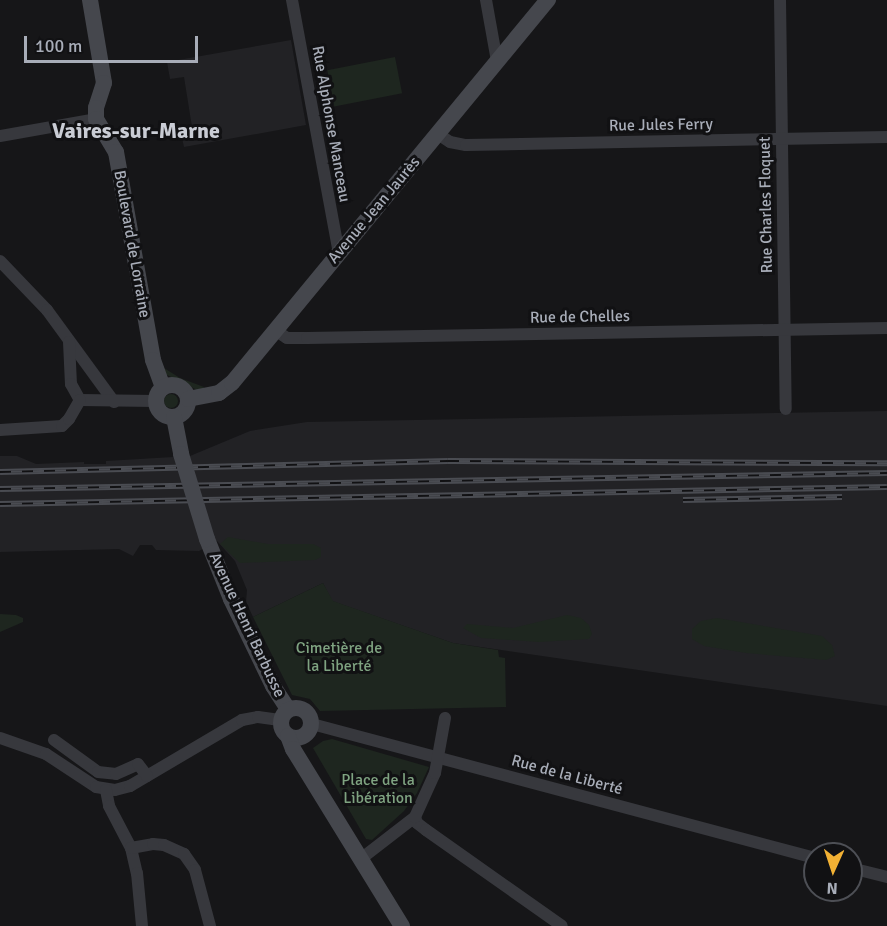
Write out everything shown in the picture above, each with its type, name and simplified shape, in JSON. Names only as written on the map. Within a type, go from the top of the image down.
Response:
[{"type":"main road","points":[[90,0],[104,83],[96,108],[96,119]]},
{"type":"main road","name":"Avenue Jean Jaurès","points":[[188,399],[225,390],[548,0]]},
{"type":"main road","name":"Boulevard de Lorraine","points":[[96,119],[116,152],[159,394]]},
{"type":"main road","points":[[178,386],[185,392],[188,399],[184,411],[174,417],[162,414],[159,394],[178,386]]},
{"type":"main road","name":"Avenue Henri Barbusse","points":[[174,417],[181,454],[207,539],[231,599],[273,686],[284,715],[282,729],[301,732]]},
{"type":"main road","points":[[284,715],[297,707],[306,711],[301,732],[302,760],[402,926]]},
{"type":"street","name":"Rue Alphonse Manceau","points":[[292,0],[339,253]]},
{"type":"street","points":[[486,0],[497,61]]},
{"type":"street","name":"Rue Charles Floquet","points":[[780,0],[786,409]]},
{"type":"street","points":[[0,136],[96,119]]},
{"type":"street","name":"Rue Jules Ferry","points":[[438,134],[450,142],[466,145],[887,137]]},
{"type":"street","points":[[0,261],[37,297],[114,402]]},
{"type":"street","name":"Rue de Chelles","points":[[275,330],[287,338],[307,338],[887,328]]},
{"type":"street","points":[[69,342],[72,384],[80,400]]},
{"type":"street","points":[[80,400],[114,402],[159,394]]},
{"type":"street","points":[[0,430],[62,426],[80,400]]},
{"type":"street","points":[[0,738],[46,754],[87,783],[106,790],[130,786],[242,720],[284,715]]},
{"type":"street","points":[[362,858],[415,817],[439,759],[445,718]]},
{"type":"street","name":"Rue de la Liberté","points":[[301,732],[439,759],[803,855]]},
{"type":"street","points":[[54,740],[98,772],[116,774],[138,764],[147,776]]},
{"type":"street","points":[[106,790],[110,806],[131,848],[141,897],[141,926]]},
{"type":"street","points":[[415,817],[417,824],[562,926]]},
{"type":"street","points":[[131,848],[153,844],[164,845],[184,854],[195,870],[210,926]]},
{"type":"street","points":[[863,871],[887,877]]},
{"type":"shaded area","points":[[291,40],[306,125],[184,147],[180,129],[192,127],[184,77],[170,79],[167,62]]},
{"type":"shaded area","points":[[887,411],[887,706],[453,643],[332,601],[323,583],[253,617],[246,602],[247,590],[235,561],[217,541],[199,551],[156,550],[152,545],[140,545],[133,556],[119,549],[0,552],[0,456],[17,456],[36,464],[84,462],[84,464],[106,464],[106,461],[190,456],[250,431],[307,422]]},
{"type":"green space","points":[[395,57],[402,93],[334,106],[327,70]]},
{"type":"green space","points":[[164,368],[180,378],[204,387],[203,390],[197,390],[165,374]]},
{"type":"green space","points":[[171,394],[176,396],[178,401],[176,406],[171,408],[166,406],[164,401],[166,396]]},
{"type":"green space","points":[[228,537],[268,544],[313,544],[321,548],[321,557],[315,560],[240,563],[220,544]]},
{"type":"green space","name":"Cimetière de la Liberté","points":[[323,583],[333,601],[453,643],[498,650],[499,657],[505,658],[506,707],[320,711],[310,699],[292,695],[253,617]]},
{"type":"green space","points":[[0,614],[16,615],[23,618],[23,622],[0,632]]},
{"type":"green space","points":[[567,615],[581,618],[589,625],[592,634],[589,639],[539,642],[481,638],[463,628],[467,624],[513,628]]},
{"type":"green space","points":[[717,618],[822,636],[832,645],[835,656],[826,660],[746,653],[704,646],[692,639],[692,629],[701,621]]},
{"type":"green space","name":"Place de la Libération","points":[[332,739],[429,767],[417,793],[404,811],[372,840],[366,839],[313,748],[323,741]]},
{"type":"railway","points":[[0,472],[448,461],[887,463]]},
{"type":"railway","points":[[0,489],[887,473]]},
{"type":"railway","points":[[0,504],[887,487]]},
{"type":"railway","points":[[683,500],[842,497]]},
{"type":"district","name":"Vaires-sur-Marne","points":[[136,131]]}]
